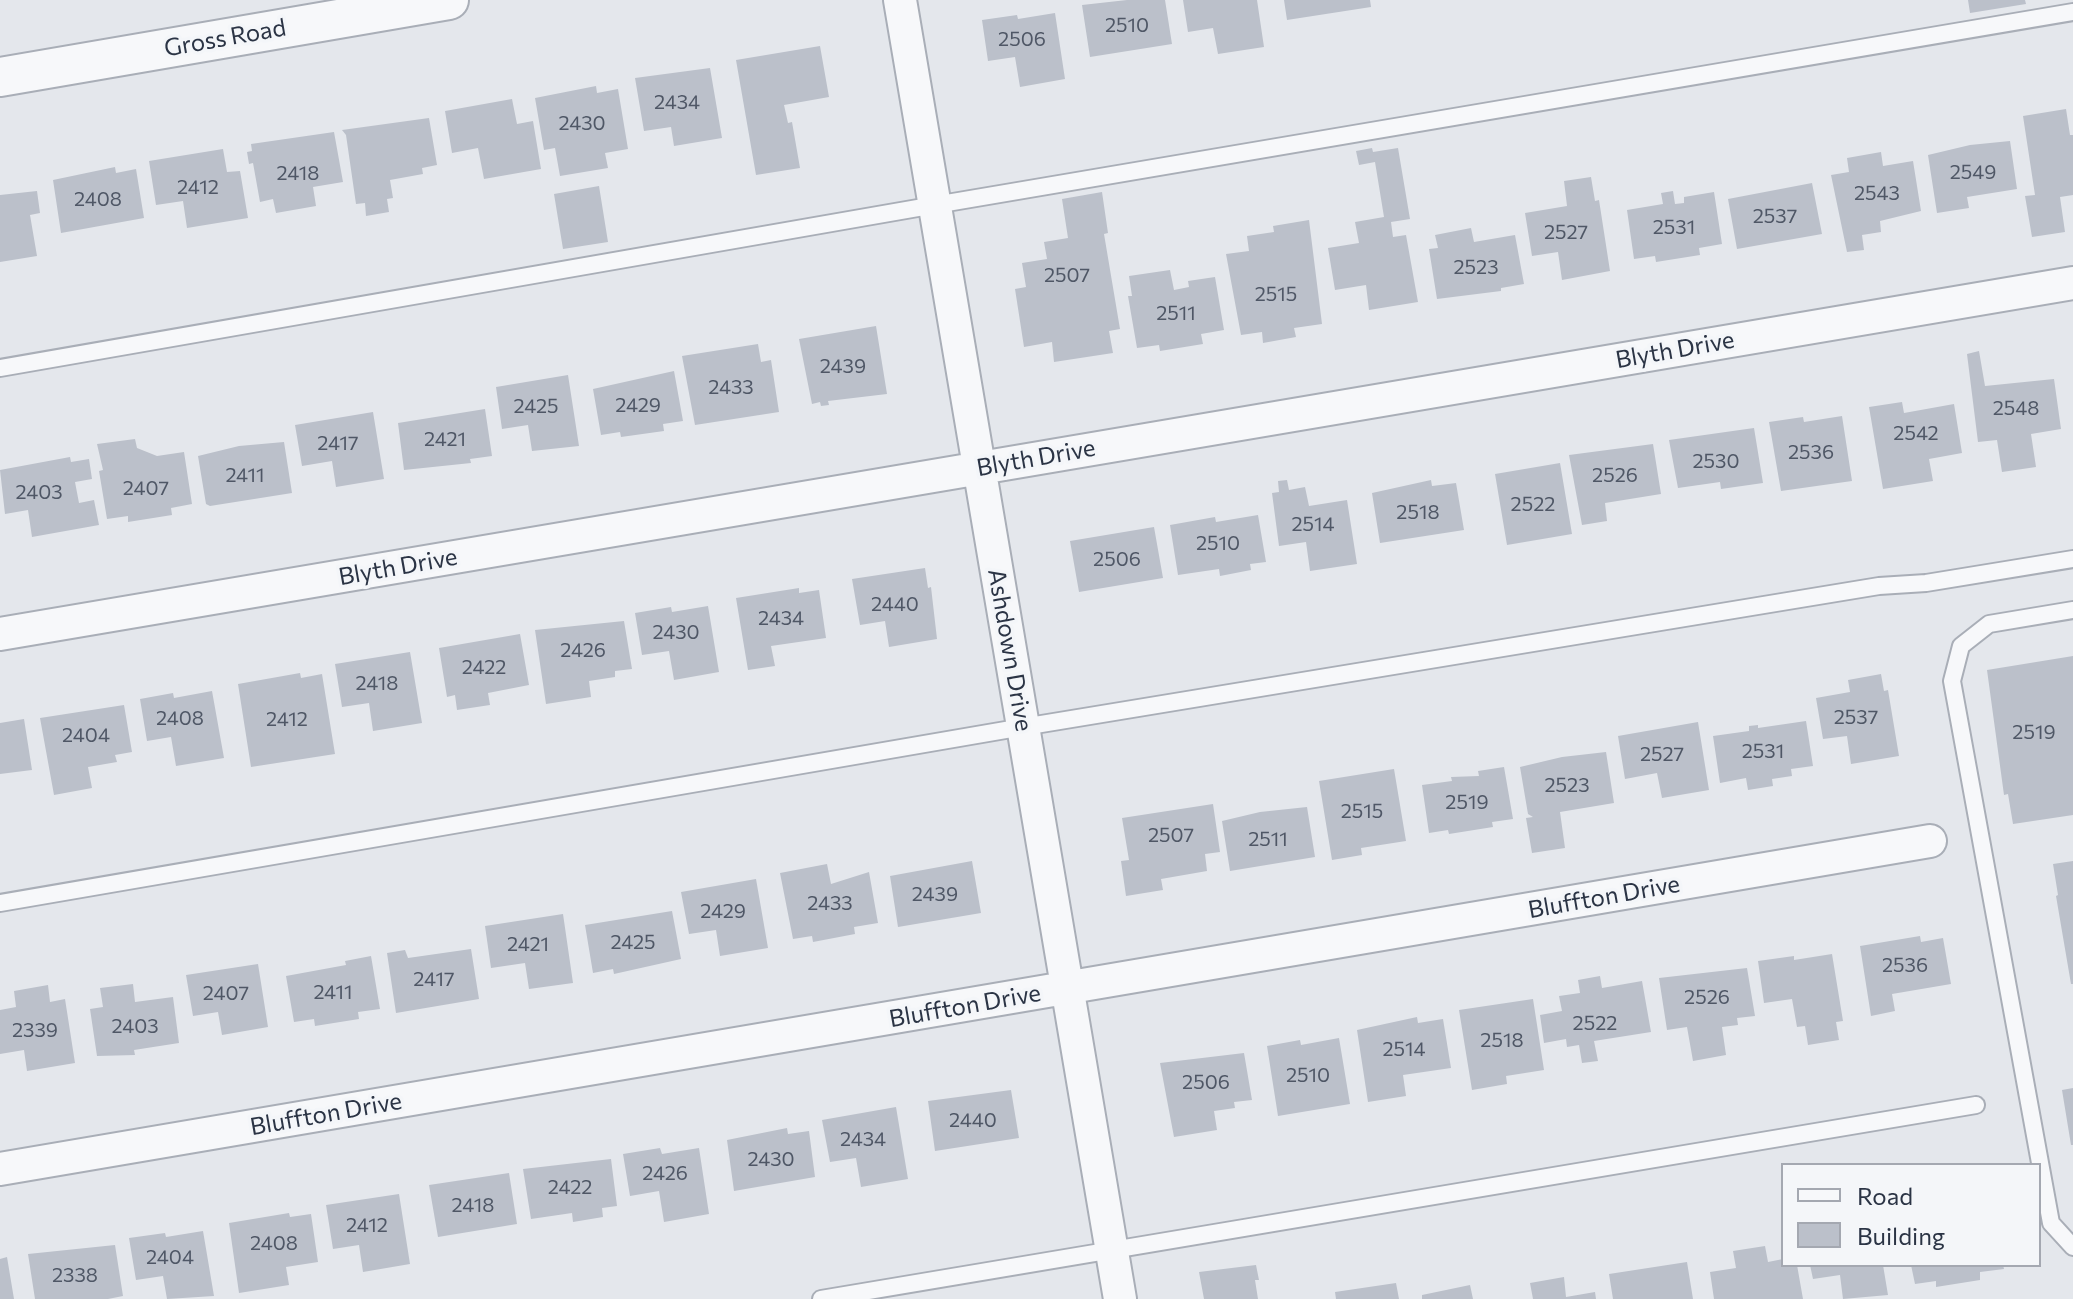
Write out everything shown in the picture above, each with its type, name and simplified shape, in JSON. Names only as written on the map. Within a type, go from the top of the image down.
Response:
[{"type":"street","name":"Gross Road","points":[[0,77],[449,0]]},
{"type":"street","name":"Ashdown Drive","points":[[900,0],[1120,1299]]},
{"type":"street","name":"Blyth Drive","points":[[0,634],[2073,283]]},
{"type":"street","name":"Bluffton Drive","points":[[0,1169],[1930,841]]},
{"type":"lane","points":[[0,368],[2073,12]]},
{"type":"lane","points":[[0,903],[1023,727],[1879,586],[1926,583],[2073,559]]},
{"type":"lane","points":[[2040,1163],[1952,681],[1961,646],[1989,624],[2073,610]]},
{"type":"lane","points":[[821,1299],[1976,1105]]},
{"type":"lane","points":[[2041,1168],[2051,1223],[2073,1247]]},
{"type":"building","points":[[1165,0],[1172,44],[1090,57],[1082,5]]},
{"type":"building","points":[[1183,0],[1257,0],[1264,47],[1218,54],[1213,28],[1188,32]]},
{"type":"building","points":[[1284,0],[1370,0],[1371,7],[1287,20]]},
{"type":"building","points":[[1968,0],[2025,0],[2026,4],[1970,13]]},
{"type":"building","points":[[1055,13],[1065,79],[1020,87],[1015,57],[988,61],[982,20],[1017,15],[1018,19]]},
{"type":"building","points":[[820,46],[829,97],[784,105],[788,123],[792,122],[800,168],[756,175],[736,60]]},
{"type":"building","points":[[710,68],[722,138],[674,146],[671,127],[644,131],[635,78]]},
{"type":"building","points":[[596,86],[597,93],[618,89],[628,149],[605,153],[608,168],[560,176],[555,148],[544,150],[535,98]]},
{"type":"building","points":[[512,99],[517,124],[533,121],[541,169],[484,179],[478,148],[452,153],[445,111]]},
{"type":"building","points":[[2066,109],[2070,135],[2073,135],[2073,195],[2060,197],[2065,232],[2032,237],[2025,196],[2035,195],[2023,116]]},
{"type":"building","points":[[429,118],[437,165],[422,168],[423,174],[390,180],[393,198],[387,199],[389,212],[366,216],[365,203],[356,204],[346,135],[342,130]]},
{"type":"building","points":[[334,132],[343,182],[313,187],[316,206],[276,213],[273,199],[260,202],[253,163],[249,164],[247,152],[252,151],[251,144]]},
{"type":"building","points":[[2010,141],[2017,189],[1967,197],[1969,208],[1937,213],[1928,155],[1970,145]]},
{"type":"building","points":[[1372,148],[1373,152],[1398,148],[1410,219],[1391,222],[1393,237],[1406,235],[1418,302],[1369,310],[1366,285],[1335,290],[1328,248],[1359,243],[1355,222],[1384,217],[1375,162],[1359,165],[1356,151]]},
{"type":"building","points":[[223,149],[227,172],[240,171],[248,218],[187,228],[183,201],[156,205],[149,161]]},
{"type":"building","points":[[1881,152],[1883,166],[1913,161],[1921,211],[1880,221],[1881,232],[1862,235],[1864,250],[1847,252],[1831,175],[1849,172],[1847,158]]},
{"type":"building","points":[[115,167],[116,173],[136,169],[144,218],[61,233],[53,180]]},
{"type":"building","points":[[1591,177],[1595,201],[1599,200],[1610,271],[1562,280],[1558,252],[1532,256],[1525,213],[1567,206],[1564,181]]},
{"type":"building","points":[[1812,183],[1822,234],[1737,249],[1728,199]]},
{"type":"building","points":[[599,186],[608,242],[563,249],[554,194]]},
{"type":"building","points":[[37,191],[40,213],[30,215],[37,256],[0,262],[0,195]]},
{"type":"building","points":[[1673,191],[1675,204],[1684,203],[1684,197],[1714,192],[1722,244],[1699,248],[1700,255],[1656,262],[1655,256],[1634,259],[1627,210],[1663,204],[1661,193]]},
{"type":"building","points":[[1102,192],[1108,233],[1104,234],[1120,329],[1109,331],[1113,353],[1054,362],[1052,342],[1024,347],[1015,289],[1026,287],[1022,263],[1047,259],[1044,242],[1068,238],[1062,199]]},
{"type":"building","points":[[1309,220],[1322,324],[1294,328],[1296,337],[1263,343],[1262,332],[1241,335],[1226,254],[1249,251],[1247,236],[1274,232],[1273,226]]},
{"type":"building","points":[[1471,228],[1474,242],[1515,235],[1524,284],[1501,288],[1501,291],[1437,299],[1429,249],[1438,248],[1435,235]]},
{"type":"building","points":[[1170,270],[1174,290],[1189,287],[1188,281],[1215,277],[1224,330],[1201,334],[1203,344],[1160,351],[1159,345],[1137,348],[1128,296],[1132,296],[1129,276]]},
{"type":"building","points":[[876,326],[887,394],[828,401],[829,405],[821,406],[820,402],[812,404],[799,339]]},
{"type":"building","points":[[758,344],[761,362],[771,360],[779,412],[695,425],[682,356]]},
{"type":"building","points":[[1979,351],[1985,386],[2054,379],[2061,429],[2031,434],[2036,467],[2002,472],[1997,440],[1978,442],[1967,354]]},
{"type":"building","points":[[674,371],[683,421],[663,424],[664,431],[621,437],[620,432],[601,435],[593,389]]},
{"type":"building","points":[[568,375],[579,446],[532,451],[528,425],[502,429],[496,387]]},
{"type":"building","points":[[1902,402],[1904,413],[1954,404],[1962,453],[1929,459],[1933,481],[1883,489],[1869,407]]},
{"type":"building","points":[[485,409],[492,456],[470,459],[471,463],[404,470],[398,423]]},
{"type":"building","points":[[373,412],[384,479],[336,487],[332,461],[302,466],[295,425]]},
{"type":"building","points":[[1842,416],[1852,481],[1781,491],[1769,422],[1803,417],[1804,422]]},
{"type":"building","points":[[1754,428],[1763,483],[1721,489],[1720,482],[1678,488],[1669,440]]},
{"type":"building","points":[[135,439],[137,448],[157,456],[184,452],[192,504],[171,508],[172,515],[128,522],[128,516],[107,519],[99,471],[103,470],[97,444]]},
{"type":"building","points":[[284,442],[292,493],[210,506],[206,504],[198,456],[239,446]]},
{"type":"building","points":[[1653,444],[1661,494],[1605,503],[1607,521],[1582,525],[1569,455]]},
{"type":"building","points":[[70,457],[71,462],[89,459],[92,479],[75,482],[79,503],[94,500],[99,525],[32,537],[28,510],[5,514],[0,470]]},
{"type":"building","points":[[1560,463],[1572,534],[1507,545],[1495,474]]},
{"type":"building","points":[[1287,480],[1289,490],[1305,487],[1309,506],[1347,500],[1357,564],[1310,571],[1306,542],[1279,546],[1272,493],[1279,492],[1278,481]]},
{"type":"building","points":[[1431,480],[1432,486],[1456,483],[1464,530],[1380,543],[1372,493]]},
{"type":"building","points":[[1258,515],[1266,562],[1250,564],[1251,570],[1220,576],[1219,569],[1178,575],[1170,525],[1215,517],[1216,522]]},
{"type":"building","points":[[1154,527],[1163,578],[1079,592],[1070,541]]},
{"type":"building","points":[[925,568],[928,588],[931,587],[937,639],[889,647],[885,621],[860,625],[852,579]]},
{"type":"building","points":[[799,588],[799,593],[819,590],[826,638],[771,646],[775,666],[748,670],[736,598]]},
{"type":"building","points":[[708,606],[719,672],[674,680],[669,651],[642,655],[635,613],[671,607],[672,612]]},
{"type":"building","points":[[624,621],[632,669],[615,671],[615,677],[589,681],[591,697],[546,704],[535,630]]},
{"type":"building","points":[[520,634],[529,685],[488,693],[490,705],[457,710],[455,695],[447,697],[439,648]]},
{"type":"building","points":[[410,652],[422,723],[373,731],[369,703],[342,707],[335,664]]},
{"type":"building","points":[[2073,656],[2073,815],[2013,824],[2008,794],[2004,795],[1987,670]]},
{"type":"building","points":[[300,673],[301,678],[322,674],[335,754],[251,767],[238,684]]},
{"type":"building","points":[[1881,674],[1884,691],[1888,690],[1899,756],[1851,764],[1847,736],[1823,739],[1816,698],[1850,692],[1848,680]]},
{"type":"building","points":[[212,691],[224,758],[176,766],[171,737],[147,741],[140,699],[173,693],[174,698]]},
{"type":"building","points":[[124,705],[132,752],[115,755],[117,762],[88,767],[92,788],[54,795],[40,718]]},
{"type":"building","points":[[24,719],[32,770],[0,774],[0,723]]},
{"type":"building","points":[[1806,721],[1813,766],[1791,769],[1792,776],[1772,779],[1773,786],[1748,790],[1746,778],[1720,783],[1713,736],[1749,731],[1749,726],[1758,725],[1758,728]]},
{"type":"building","points":[[1698,722],[1709,790],[1662,798],[1657,773],[1625,779],[1618,736]]},
{"type":"building","points":[[1606,752],[1614,803],[1560,812],[1565,848],[1532,853],[1526,818],[1533,817],[1528,814],[1520,767],[1562,757]]},
{"type":"building","points":[[1504,767],[1513,819],[1492,822],[1493,827],[1449,834],[1448,830],[1429,833],[1422,785],[1452,781],[1451,777],[1479,776],[1478,771]]},
{"type":"building","points":[[1394,769],[1406,841],[1361,848],[1362,855],[1332,860],[1319,781]]},
{"type":"building","points":[[1213,804],[1220,852],[1205,854],[1207,871],[1161,879],[1163,890],[1126,896],[1121,861],[1129,860],[1122,818]]},
{"type":"building","points":[[1307,807],[1315,857],[1230,871],[1222,821],[1260,812]]},
{"type":"building","points":[[972,861],[981,913],[898,927],[890,876]]},
{"type":"building","points":[[2073,861],[2073,984],[2071,984],[2053,864]]},
{"type":"building","points":[[827,864],[831,884],[869,872],[878,923],[854,927],[855,934],[813,942],[812,936],[793,939],[780,873]]},
{"type":"building","points":[[756,879],[768,948],[720,956],[716,930],[689,934],[681,892]]},
{"type":"building","points":[[672,911],[681,959],[614,974],[613,969],[593,973],[585,925]]},
{"type":"building","points":[[563,914],[573,983],[529,989],[525,963],[491,968],[485,926]]},
{"type":"building","points":[[1920,936],[1921,942],[1943,938],[1951,984],[1892,994],[1895,1011],[1871,1016],[1860,946]]},
{"type":"building","points":[[471,949],[479,999],[396,1013],[387,953],[405,950],[408,958]]},
{"type":"building","points":[[1832,954],[1843,1021],[1836,1022],[1839,1040],[1808,1045],[1805,1026],[1797,1027],[1792,999],[1764,1003],[1758,961]]},
{"type":"building","points":[[371,956],[380,1009],[358,1012],[359,1019],[315,1026],[314,1019],[294,1022],[286,976],[346,965],[345,961]]},
{"type":"building","points":[[258,964],[268,1027],[222,1035],[218,1012],[193,1016],[186,975]]},
{"type":"building","points":[[1747,968],[1755,1016],[1737,1018],[1738,1025],[1722,1027],[1726,1055],[1693,1061],[1687,1027],[1667,1030],[1659,978]]},
{"type":"building","points":[[1600,976],[1602,988],[1642,981],[1651,1032],[1594,1041],[1598,1061],[1582,1063],[1579,1045],[1567,1047],[1566,1039],[1544,1043],[1540,1015],[1562,1011],[1559,996],[1580,993],[1578,980]]},
{"type":"building","points":[[133,984],[135,1002],[173,997],[179,1043],[134,1050],[135,1055],[97,1056],[90,1009],[103,1007],[100,988]]},
{"type":"building","points":[[48,985],[50,1002],[65,999],[75,1063],[27,1071],[24,1050],[0,1054],[0,1010],[16,1007],[14,991]]},
{"type":"building","points":[[1533,999],[1544,1070],[1506,1076],[1507,1084],[1472,1090],[1459,1010]]},
{"type":"building","points":[[1417,1017],[1418,1023],[1443,1019],[1451,1068],[1403,1075],[1406,1096],[1368,1102],[1357,1030]]},
{"type":"building","points":[[1339,1038],[1350,1104],[1278,1116],[1267,1046],[1300,1040],[1301,1045]]},
{"type":"building","points":[[1244,1053],[1252,1100],[1234,1102],[1235,1108],[1214,1111],[1217,1130],[1174,1137],[1160,1063]]},
{"type":"building","points":[[2073,1088],[2073,1145],[2071,1145],[2062,1090]]},
{"type":"building","points":[[1011,1090],[1019,1138],[935,1151],[928,1101]]},
{"type":"building","points":[[896,1107],[908,1179],[861,1187],[856,1158],[830,1162],[822,1120]]},
{"type":"building","points":[[787,1128],[788,1134],[809,1131],[815,1177],[734,1191],[727,1140]]},
{"type":"building","points":[[660,1148],[662,1154],[699,1148],[709,1214],[664,1222],[659,1191],[630,1196],[623,1154]]},
{"type":"building","points":[[611,1159],[617,1206],[602,1208],[603,1217],[573,1222],[572,1213],[531,1219],[523,1169]]},
{"type":"building","points":[[509,1173],[517,1224],[438,1237],[429,1185]]},
{"type":"building","points":[[399,1194],[410,1264],[363,1272],[359,1245],[333,1249],[326,1205]]},
{"type":"building","points":[[289,1213],[290,1217],[311,1214],[318,1262],[286,1267],[289,1285],[239,1293],[229,1223]]},
{"type":"building","points":[[203,1231],[214,1296],[167,1299],[163,1276],[136,1280],[129,1238],[165,1233],[166,1237]]},
{"type":"building","points":[[115,1245],[123,1296],[108,1299],[35,1299],[28,1254]]},
{"type":"building","points":[[1765,1246],[1768,1262],[1781,1259],[1781,1267],[1797,1267],[1803,1299],[1714,1299],[1710,1272],[1736,1268],[1733,1251]]},
{"type":"building","points":[[7,1257],[14,1299],[0,1299],[0,1259]]},
{"type":"building","points":[[1687,1262],[1693,1299],[1613,1299],[1609,1274]]},
{"type":"building","points":[[1256,1265],[1258,1299],[1204,1299],[1199,1272]]},
{"type":"building","points":[[1810,1267],[1883,1267],[1888,1295],[1843,1299],[1840,1275],[1813,1279]]},
{"type":"building","points":[[1911,1267],[2004,1269],[1980,1272],[1980,1280],[1936,1287],[1936,1281],[1915,1284]]},
{"type":"building","points":[[1564,1277],[1566,1297],[1595,1292],[1596,1299],[1533,1299],[1530,1283]]},
{"type":"building","points":[[1396,1283],[1399,1299],[1336,1299],[1335,1292]]},
{"type":"building","points":[[1470,1285],[1473,1299],[1422,1299],[1422,1295]]}]
